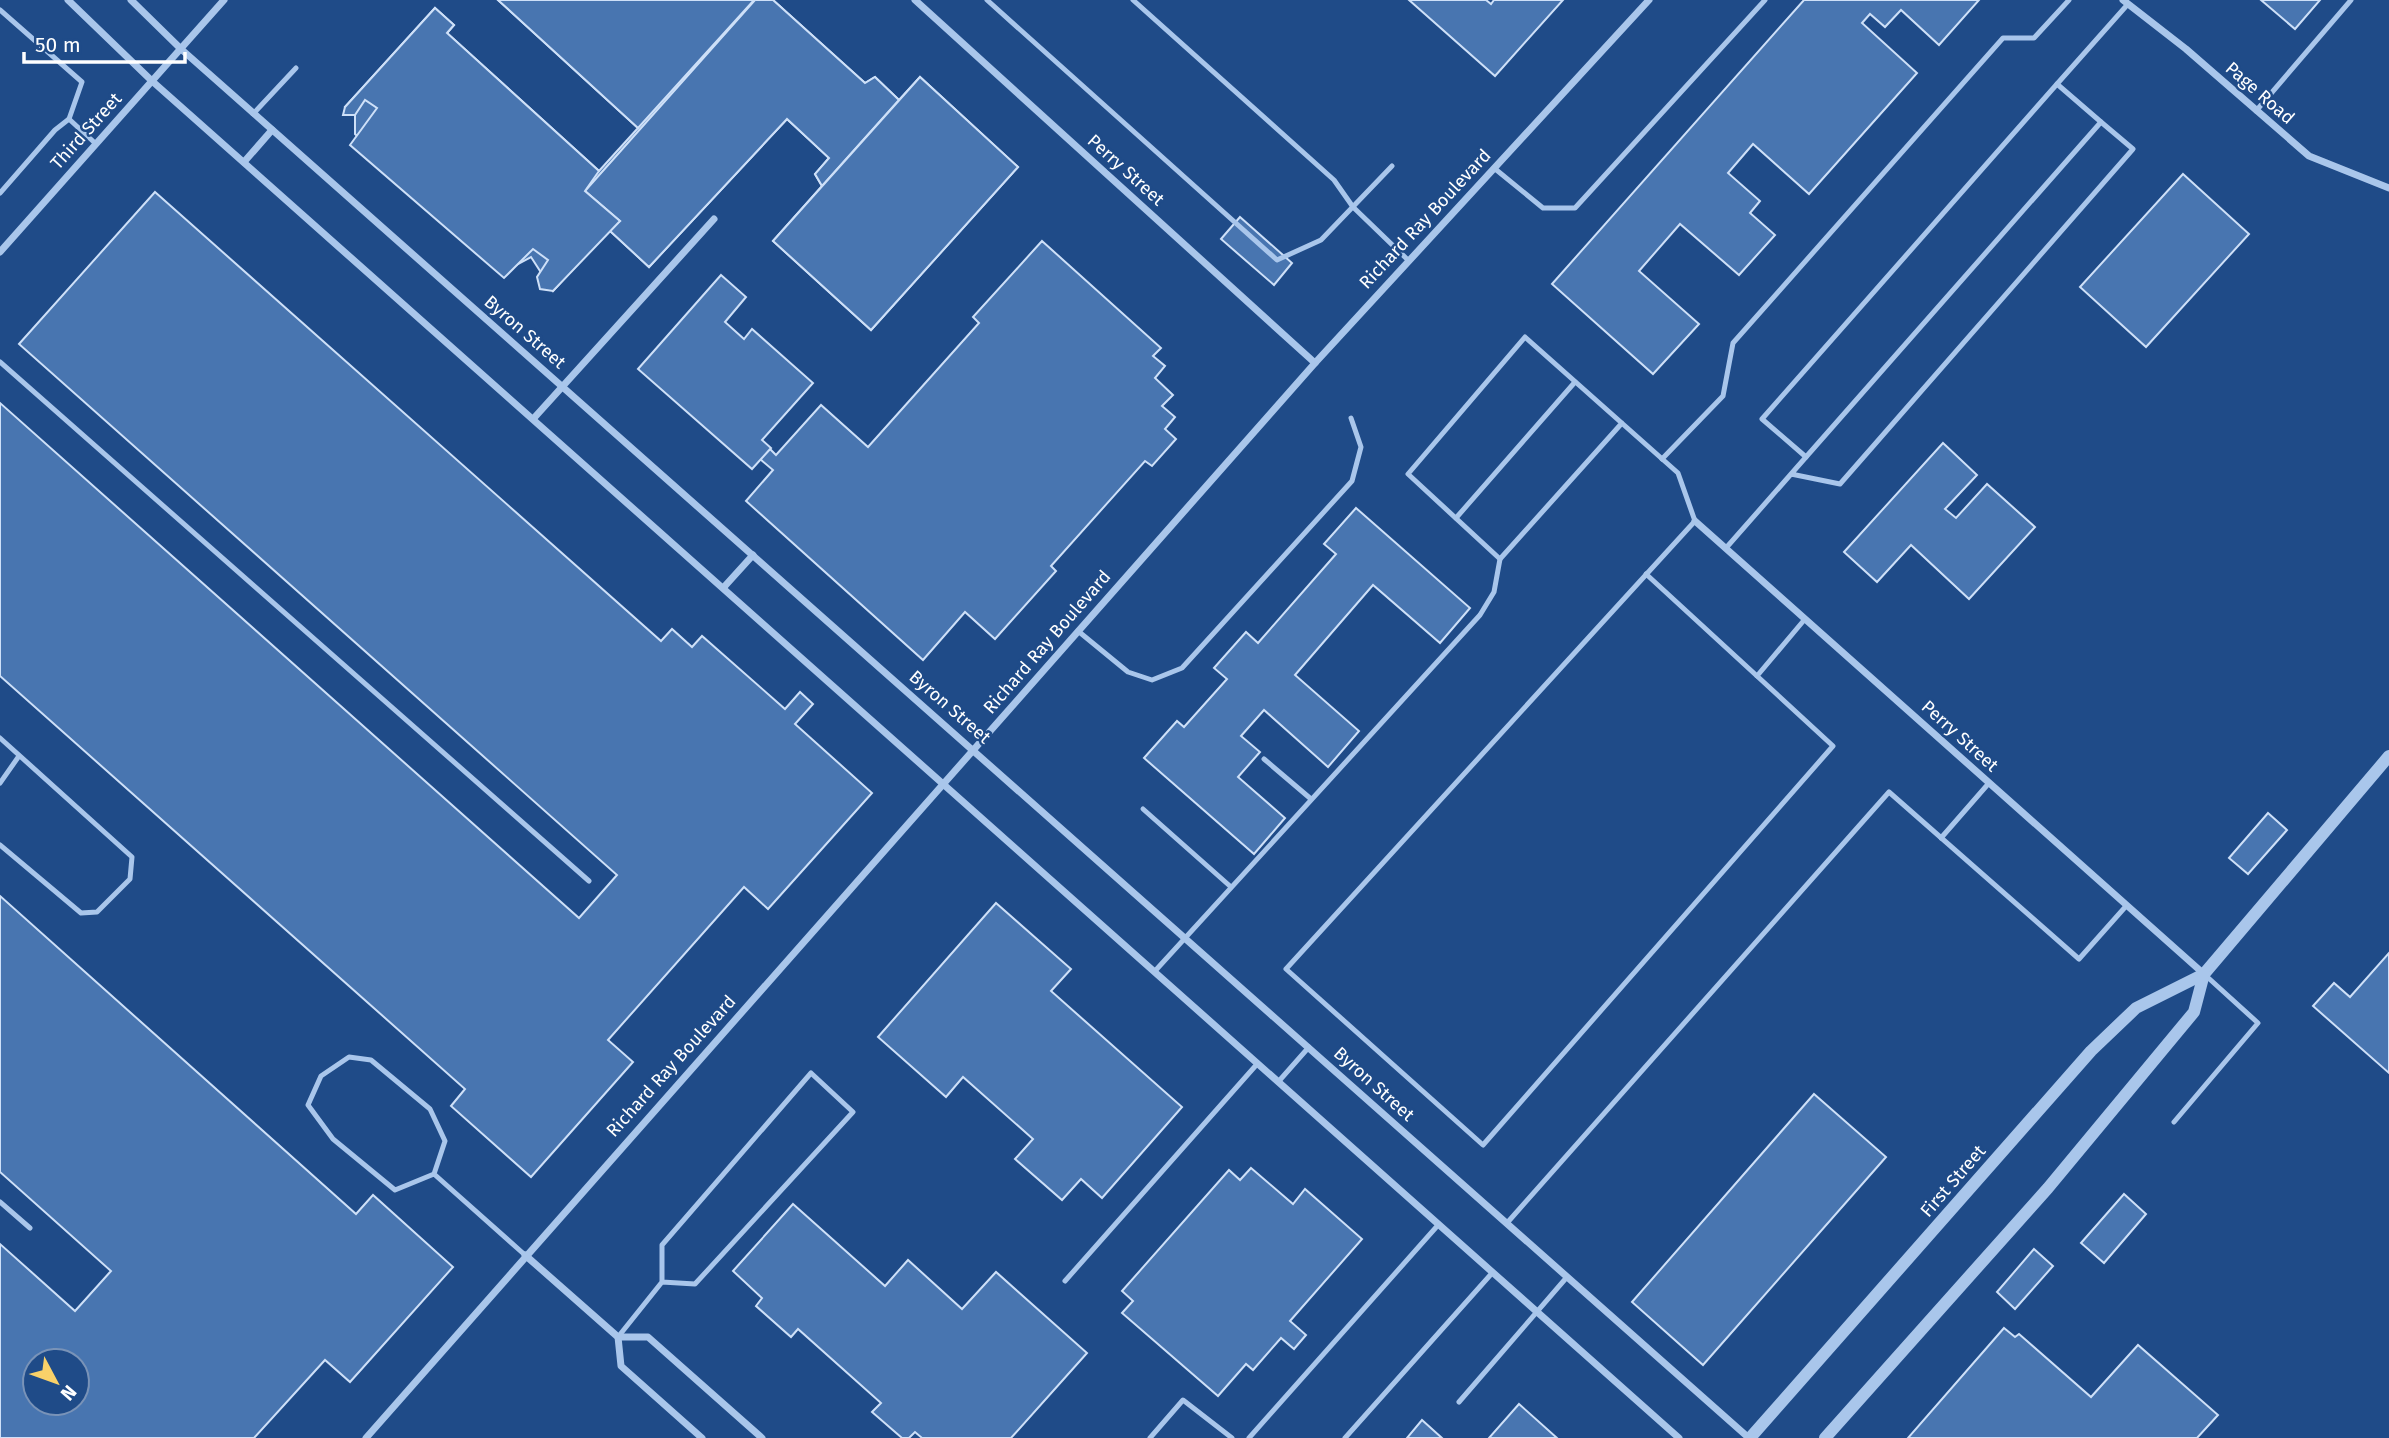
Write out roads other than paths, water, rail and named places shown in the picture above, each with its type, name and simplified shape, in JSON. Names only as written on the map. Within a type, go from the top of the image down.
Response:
[{"type":"street","points":[[68,0],[152,81],[1679,1438]]},
{"type":"street","name":"Byron Street","points":[[131,0],[253,114],[1750,1438]]},
{"type":"street","name":"Third Street","points":[[0,253],[224,0]]},
{"type":"street","name":"Perry Street","points":[[915,0],[1314,363]]},
{"type":"street","name":"Richard Ray Boulevard","points":[[366,1438],[1314,363],[1649,0]]},
{"type":"street","name":"Page Road","points":[[2125,2],[2186,49],[2309,156],[2389,188]]},
{"type":"street","points":[[244,163],[272,130]]},
{"type":"street","points":[[534,418],[714,219]]},
{"type":"street","name":"Perry Street","points":[[1695,521],[2204,974]]},
{"type":"street","points":[[724,587],[753,555]]},
{"type":"street","name":"First Street","points":[[1750,1438],[2091,1051],[2136,1008],[2204,974],[2389,757]]},
{"type":"street","name":"First Street","points":[[1825,1438],[2049,1188],[2194,1012],[2204,974]]},
{"type":"street","points":[[525,1255],[618,1337],[621,1366],[702,1438]]},
{"type":"street","points":[[618,1337],[648,1336],[762,1438]]},
{"type":"lane","points":[[988,0],[1277,260],[1321,240],[1392,166]]},
{"type":"lane","points":[[1133,0],[1334,180],[1353,207],[1409,261]]},
{"type":"lane","points":[[1494,168],[1543,208],[1575,208],[1765,0]]},
{"type":"lane","points":[[1662,459],[1723,396],[1733,343],[1994,48],[2003,38],[2034,38],[2069,0]]},
{"type":"lane","points":[[2256,111],[2351,0]]},
{"type":"lane","points":[[1807,457],[1762,419],[2057,84],[2125,2]]},
{"type":"lane","points":[[0,10],[82,82],[69,119],[55,130],[0,193]]},
{"type":"lane","points":[[253,114],[296,68]]},
{"type":"lane","points":[[1791,474],[1840,484],[2133,149],[2057,84]]},
{"type":"lane","points":[[69,119],[96,144]]},
{"type":"lane","points":[[1726,548],[2101,122]]},
{"type":"lane","points":[[1500,559],[1408,474],[1525,337],[1678,473],[1695,521],[1646,574],[1286,969],[1483,1144],[1833,746],[1646,574]]},
{"type":"lane","points":[[0,362],[589,881]]},
{"type":"lane","points":[[1456,518],[1575,382]]},
{"type":"lane","points":[[1078,631],[1128,672],[1152,680],[1182,668],[1352,481],[1361,447],[1351,418]]},
{"type":"lane","points":[[1155,971],[1480,614],[1494,592],[1500,559],[1622,423]]},
{"type":"lane","points":[[1757,676],[1805,619]]},
{"type":"lane","points":[[0,738],[132,857],[130,879],[97,912],[81,913],[0,845]]},
{"type":"lane","points":[[0,783],[19,756]]},
{"type":"lane","points":[[1264,759],[1311,799]]},
{"type":"lane","points":[[1941,838],[1989,783]]},
{"type":"lane","points":[[1507,1223],[1889,792],[2079,959],[2127,905]]},
{"type":"lane","points":[[1143,809],[1231,887]]},
{"type":"lane","points":[[2174,1122],[2258,1023],[2204,974]]},
{"type":"lane","points":[[1279,1082],[1309,1047]]},
{"type":"lane","points":[[349,1057],[371,1060],[430,1110],[445,1141],[434,1174],[395,1190],[332,1139],[308,1105],[321,1076],[349,1057]]},
{"type":"lane","points":[[1065,1282],[1258,1063]]},
{"type":"lane","points":[[618,1337],[662,1282],[662,1245],[811,1073],[853,1112],[695,1284],[662,1282]]},
{"type":"lane","points":[[434,1174],[525,1255]]},
{"type":"lane","points":[[0,1202],[30,1228]]},
{"type":"lane","points":[[1249,1438],[1439,1224]]},
{"type":"lane","points":[[1345,1438],[1493,1272]]},
{"type":"lane","points":[[1459,1402],[1567,1277]]},
{"type":"lane","points":[[1150,1438],[1183,1400],[1232,1438]]}]
